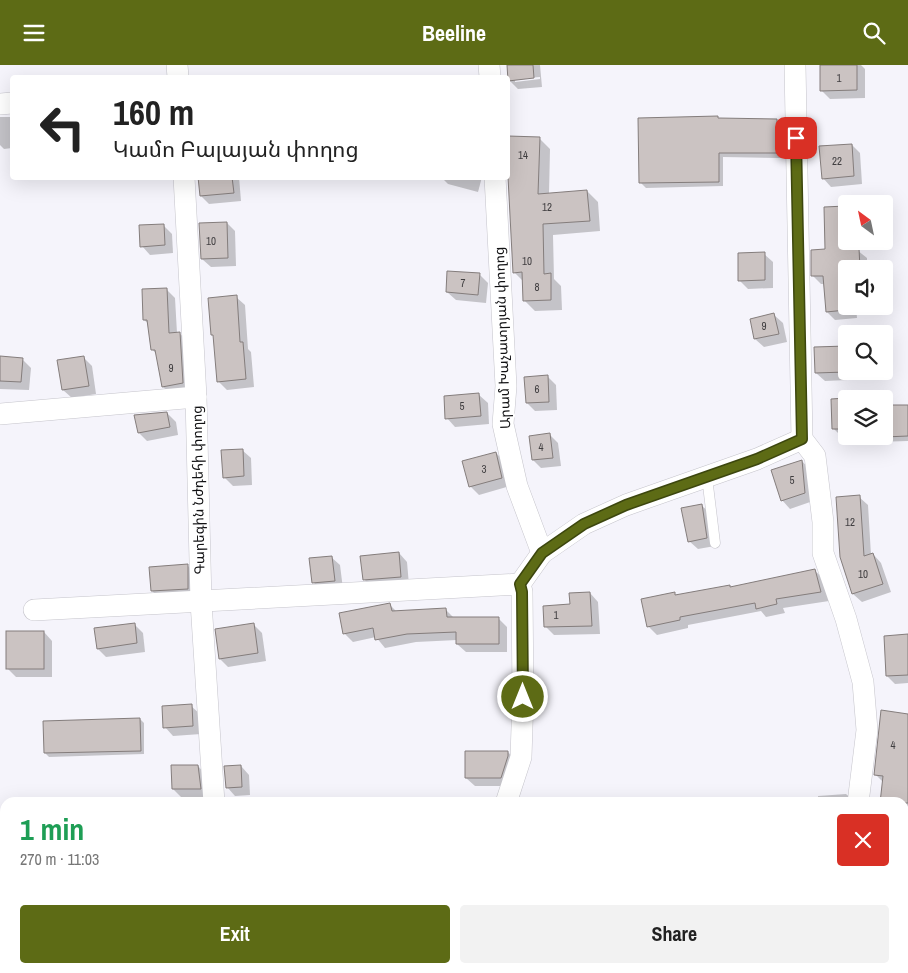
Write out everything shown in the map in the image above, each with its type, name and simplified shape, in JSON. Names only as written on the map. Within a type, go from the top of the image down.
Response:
[{"type":"street","points":[[795,65],[802,439],[815,456],[823,522],[823,553],[846,619],[863,682],[867,729],[859,797]]},
{"type":"street","name":"Գարեգին Նժդեհի փողոց","points":[[184,180],[196,397],[201,602],[214,797]]},
{"type":"street","name":"Արամ Խաչատրյան փողոց","points":[[495,180],[506,386],[503,424],[517,486],[542,553]]},
{"type":"street","points":[[0,414],[196,397]]},
{"type":"street","points":[[508,797],[521,757],[523,687],[522,592],[520,584],[542,553],[584,524],[626,505],[757,459],[802,439]]},
{"type":"street","points":[[34,610],[520,584]]},
{"type":"lane","points":[[707,477],[715,543]]},
{"type":"building","points":[[507,65],[533,65],[534,78],[510,81],[510,75],[508,75]]},
{"type":"building","points":[[820,65],[857,65],[857,90],[820,91]]},
{"type":"building","points":[[718,116],[718,118],[777,119],[777,153],[719,153],[719,182],[639,183],[638,118]]},
{"type":"building","points":[[510,136],[540,137],[538,194],[587,190],[590,221],[543,224],[544,274],[551,273],[551,300],[523,301],[522,272],[513,273],[508,180],[510,180]]},
{"type":"building","points":[[852,144],[854,176],[822,179],[819,146]]},
{"type":"building","points":[[198,180],[232,180],[234,193],[200,196]]},
{"type":"building","points":[[838,206],[838,250],[859,250],[860,260],[838,260],[838,311],[826,312],[823,276],[811,276],[811,250],[825,249],[824,207]]},
{"type":"building","points":[[227,222],[228,258],[201,259],[199,223]]},
{"type":"building","points":[[164,224],[165,245],[140,247],[139,225]]},
{"type":"building","points":[[765,252],[765,280],[738,281],[738,253]]},
{"type":"building","points":[[447,271],[480,273],[478,295],[446,292]]},
{"type":"building","points":[[167,288],[169,333],[180,332],[183,383],[162,387],[155,350],[151,350],[147,320],[143,320],[142,289]]},
{"type":"building","points":[[237,295],[240,342],[243,342],[246,379],[217,382],[208,298]]},
{"type":"building","points":[[774,313],[779,334],[754,339],[750,319]]},
{"type":"building","points":[[838,346],[838,372],[815,373],[814,347]]},
{"type":"building","points":[[0,356],[23,358],[21,382],[0,381]]},
{"type":"building","points":[[84,356],[89,386],[62,390],[57,360]]},
{"type":"building","points":[[548,375],[549,402],[526,403],[524,377]]},
{"type":"building","points":[[479,393],[481,416],[445,419],[444,396]]},
{"type":"building","points":[[831,399],[838,399],[838,429],[832,429]]},
{"type":"building","points":[[893,405],[908,405],[908,436],[893,437]]},
{"type":"building","points":[[167,412],[170,427],[138,433],[134,415]]},
{"type":"building","points":[[550,433],[553,458],[532,460],[529,436]]},
{"type":"building","points":[[243,449],[244,476],[223,478],[221,450]]},
{"type":"building","points":[[496,452],[502,478],[469,487],[462,461]]},
{"type":"building","points":[[802,460],[805,493],[781,501],[771,470]]},
{"type":"building","points":[[860,495],[864,556],[873,553],[883,584],[852,594],[840,557],[836,497]]},
{"type":"building","points":[[702,504],[707,538],[688,542],[681,508]]},
{"type":"building","points":[[399,552],[401,577],[363,580],[360,556]]},
{"type":"building","points":[[332,556],[335,581],[312,583],[309,558]]},
{"type":"building","points":[[188,564],[188,589],[151,591],[149,567]]},
{"type":"building","points":[[815,569],[821,592],[776,599],[777,604],[756,609],[755,603],[680,617],[680,620],[647,627],[641,599],[675,592],[675,595],[730,585],[730,587]]},
{"type":"building","points":[[590,592],[592,626],[544,627],[543,606],[570,604],[569,593]]},
{"type":"building","points":[[390,603],[392,611],[446,608],[447,617],[499,617],[499,644],[456,644],[456,632],[407,634],[375,640],[373,628],[343,634],[339,613]]},
{"type":"building","points":[[135,623],[137,643],[97,649],[94,628]]},
{"type":"building","points":[[254,623],[258,653],[219,659],[215,629]]},
{"type":"building","points":[[6,631],[44,631],[44,669],[6,669]]},
{"type":"building","points":[[908,634],[908,675],[886,676],[884,636]]},
{"type":"building","points":[[192,704],[193,726],[163,728],[162,706]]},
{"type":"building","points":[[881,710],[908,714],[908,797],[881,797],[883,776],[874,775]]},
{"type":"building","points":[[140,718],[141,751],[44,753],[43,721]]},
{"type":"building","points":[[465,751],[508,751],[501,778],[465,778]]},
{"type":"building","points":[[171,765],[198,765],[201,789],[172,789]]},
{"type":"building","points":[[241,765],[242,787],[226,788],[224,766]]},
{"type":"route","points":[[523,697],[522,592],[520,584],[542,553],[584,524],[626,505],[757,459],[802,439],[796,138]]}]
